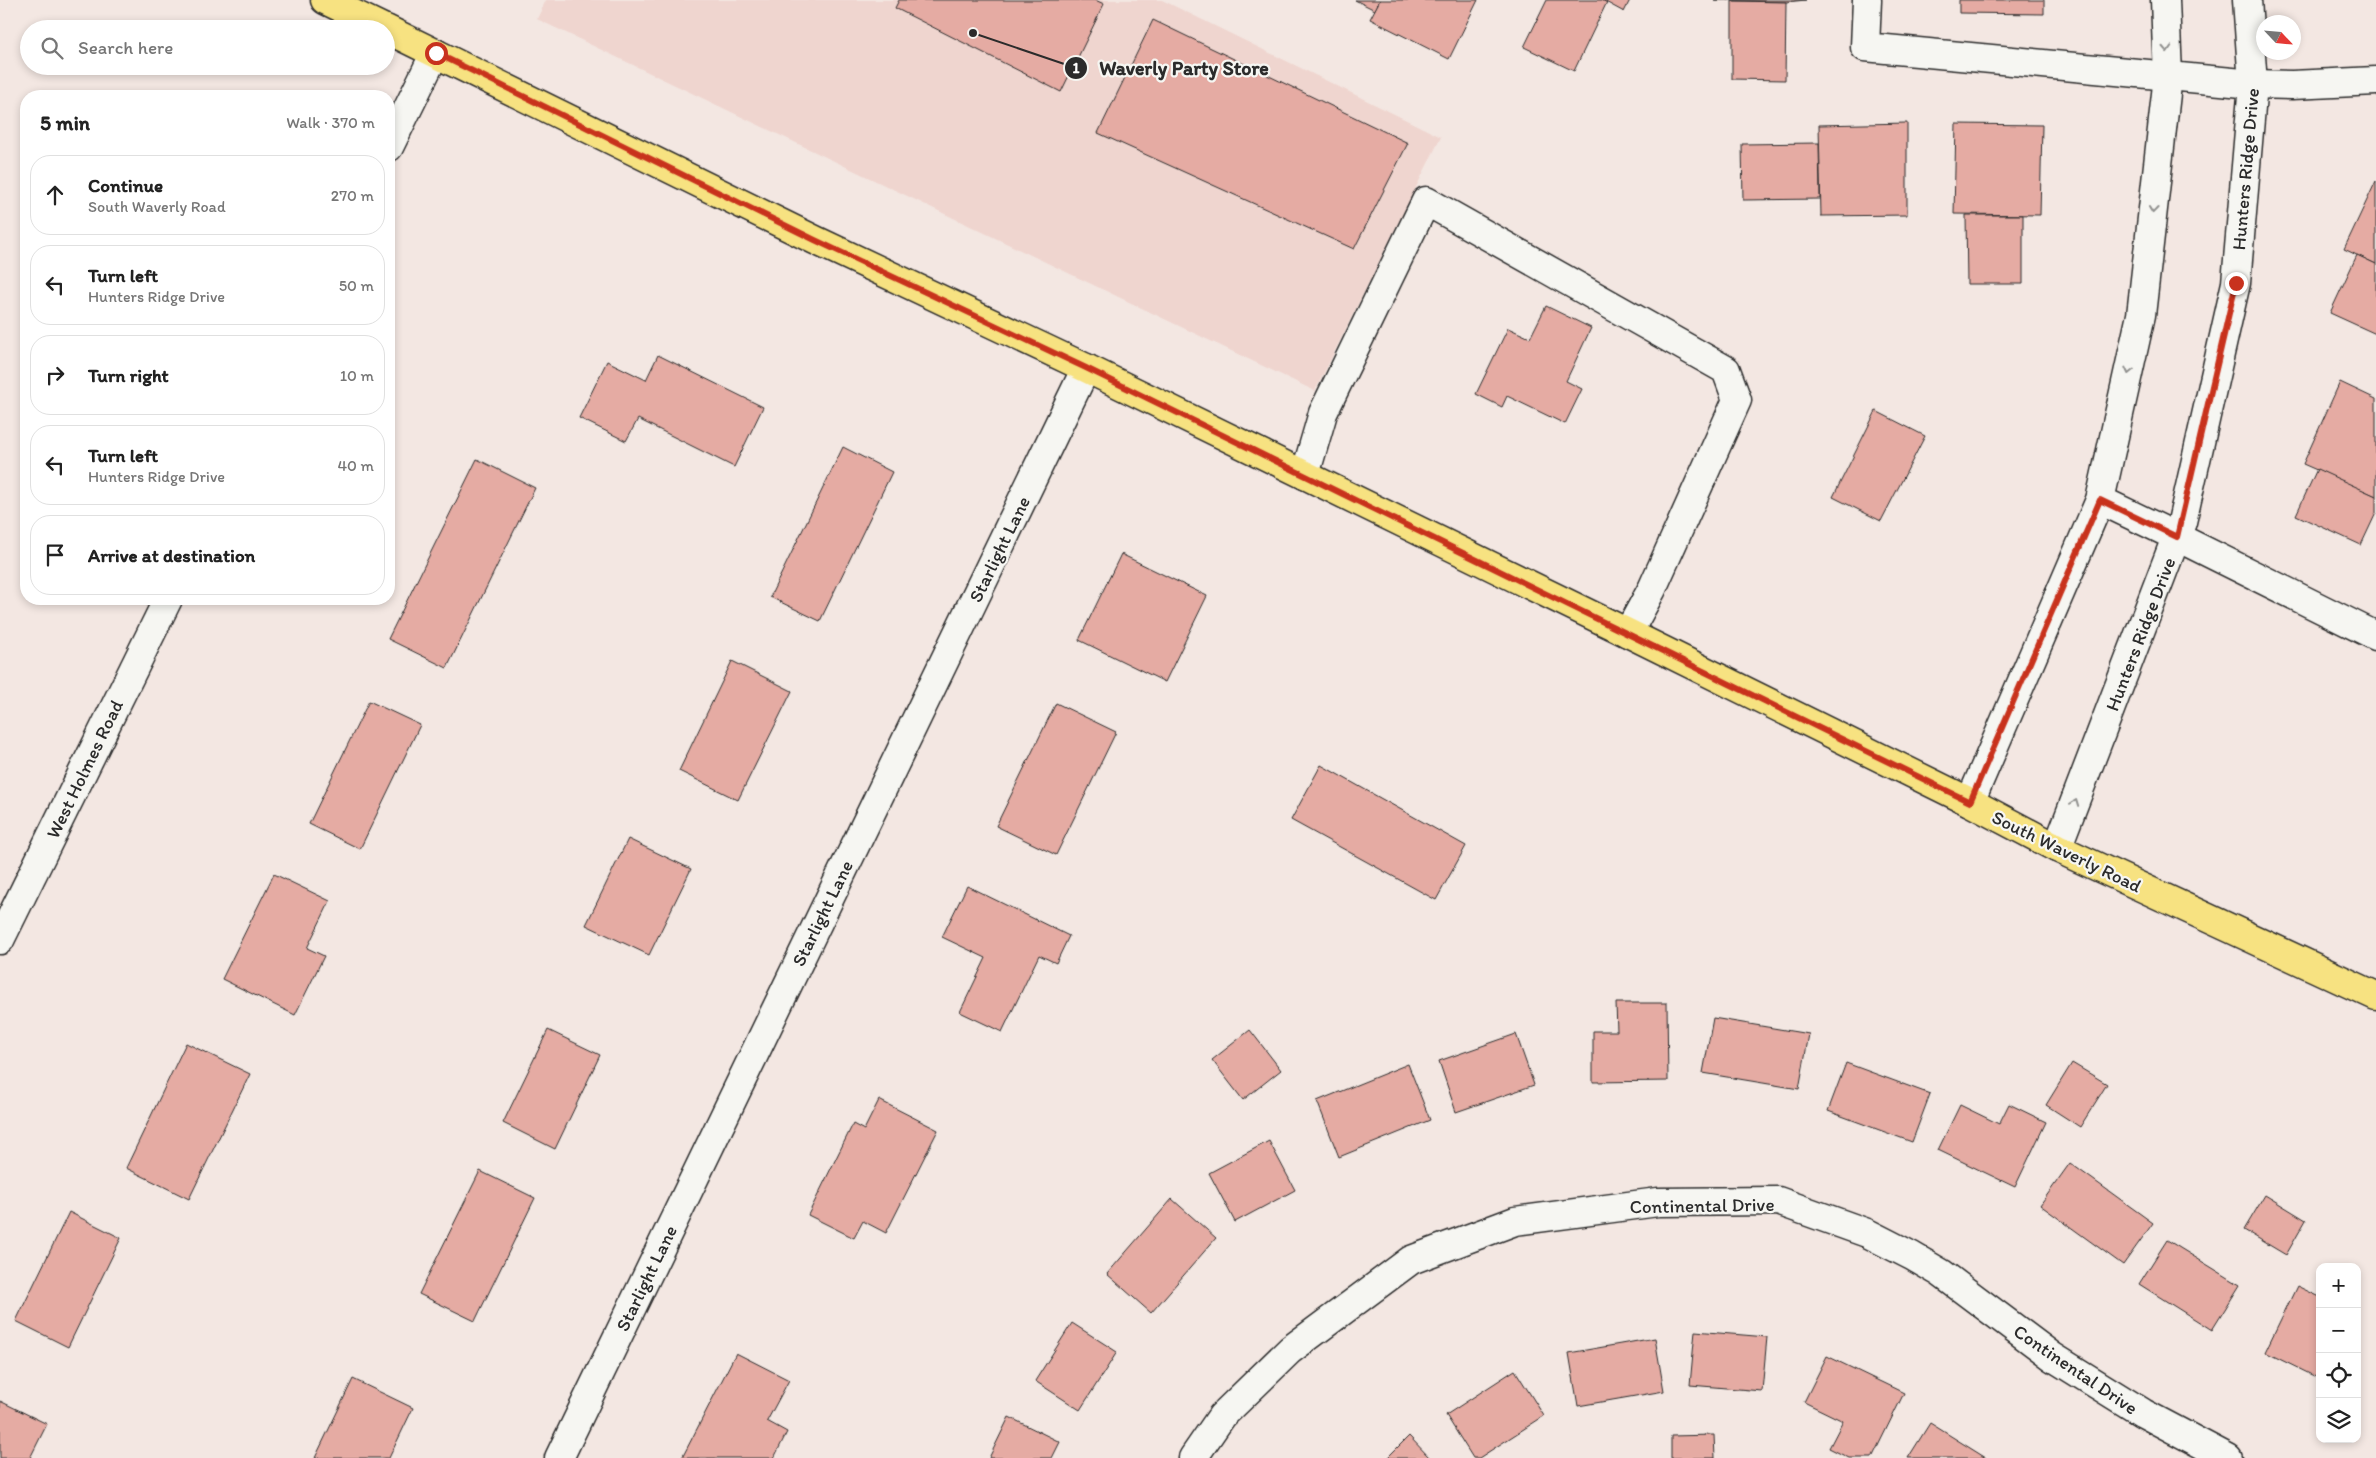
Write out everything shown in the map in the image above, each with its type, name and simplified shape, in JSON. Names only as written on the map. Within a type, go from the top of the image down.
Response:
[{"type":"main road","name":"South Waverly Road","points":[[326,0],[367,20]]},
{"type":"main road","name":"South Waverly Road","points":[[395,33],[823,244],[1086,368],[1628,633],[1970,802],[2057,848],[2376,996]]},
{"type":"street","points":[[1867,0],[1865,47],[2253,84],[2292,85],[2376,81]]},
{"type":"street","points":[[1970,802],[2100,500],[2141,315],[2168,76],[2165,0]]},
{"type":"street","name":"Hunters Ridge Drive","points":[[2057,848],[2177,537],[2236,283],[2253,84],[2247,0]]},
{"type":"street","points":[[395,136],[436,53]]},
{"type":"street","points":[[1304,475],[1323,413],[1426,201],[1726,370],[1737,400],[1652,589],[1628,633]]},
{"type":"street","name":"Starlight Lane","points":[[559,1458],[1086,368]]},
{"type":"street","points":[[2100,500],[2376,636]]},
{"type":"street","name":"West Holmes Road","points":[[0,940],[165,605]]},
{"type":"street","name":"Continental Drive","points":[[1193,1458],[1222,1416],[1290,1350],[1410,1260],[1515,1221],[1658,1202],[1778,1201],[1866,1233],[1912,1256],[1940,1273],[2053,1357],[2143,1413],[2228,1458]]},
{"type":"shaded area","points":[[546,0],[1162,0],[1441,137],[1315,391],[537,19]]},
{"type":"building","points":[[899,0],[1095,0],[1104,4],[1061,92],[895,8]]},
{"type":"building","points":[[1355,0],[1380,0],[1375,10]]},
{"type":"building","points":[[1380,0],[1478,0],[1449,59],[1370,19]]},
{"type":"building","points":[[1547,0],[1602,0],[1607,2],[1574,71],[1524,47]]},
{"type":"building","points":[[1602,0],[1630,0],[1624,12]]},
{"type":"building","points":[[1714,0],[1806,0],[1786,2]]},
{"type":"building","points":[[1959,0],[2044,0],[2044,14],[1959,13]]},
{"type":"building","points":[[1732,1],[1786,2],[1785,80],[1732,79]]},
{"type":"building","points":[[1153,20],[1408,143],[1354,249],[1098,133]]},
{"type":"building","points":[[1907,123],[1907,215],[1821,216],[1819,125]]},
{"type":"building","points":[[1956,124],[2042,125],[2040,215],[1954,214]]},
{"type":"building","points":[[1819,143],[1820,199],[1743,200],[1742,144]]},
{"type":"building","points":[[2376,181],[2376,264],[2344,249]]},
{"type":"building","points":[[1966,215],[2023,215],[2023,284],[1967,284]]},
{"type":"building","points":[[2357,255],[2376,264],[2376,334],[2330,313]]},
{"type":"building","points":[[1546,306],[1591,328],[1566,381],[1582,389],[1565,424],[1507,396],[1502,407],[1476,394],[1508,328],[1530,338]]},
{"type":"building","points":[[658,355],[763,407],[734,467],[638,419],[626,441],[579,418],[607,361],[646,380]]},
{"type":"building","points":[[2340,382],[2376,399],[2376,496],[2303,464]]},
{"type":"building","points":[[1876,411],[1925,436],[1881,521],[1833,497]]},
{"type":"building","points":[[843,447],[892,472],[820,621],[770,597]]},
{"type":"building","points":[[477,459],[535,488],[447,668],[388,639]]},
{"type":"building","points":[[2317,469],[2376,496],[2376,513],[2361,545],[2296,515]]},
{"type":"building","points":[[1121,554],[1207,596],[1165,682],[1079,640]]},
{"type":"building","points":[[732,661],[792,691],[738,800],[679,771]]},
{"type":"building","points":[[369,701],[420,725],[360,849],[309,824]]},
{"type":"building","points":[[1056,703],[1116,732],[1056,855],[996,826]]},
{"type":"building","points":[[1321,765],[1466,846],[1436,900],[1291,820]]},
{"type":"building","points":[[628,839],[691,869],[649,955],[586,925]]},
{"type":"building","points":[[274,874],[330,901],[307,948],[324,956],[295,1015],[222,979]]},
{"type":"building","points":[[967,886],[1069,936],[1056,963],[1039,955],[1002,1032],[960,1012],[986,958],[942,937]]},
{"type":"building","points":[[1616,1003],[1667,1003],[1668,1081],[1593,1082],[1593,1031],[1617,1031]]},
{"type":"building","points":[[1713,1018],[1809,1034],[1799,1089],[1703,1073]]},
{"type":"building","points":[[548,1030],[600,1055],[555,1149],[503,1123]]},
{"type":"building","points":[[1250,1030],[1281,1070],[1243,1100],[1212,1060]]},
{"type":"building","points":[[1516,1034],[1534,1085],[1456,1112],[1439,1061]]},
{"type":"building","points":[[186,1043],[250,1074],[189,1199],[126,1168]]},
{"type":"building","points":[[1846,1063],[1930,1094],[1912,1142],[1828,1111]]},
{"type":"building","points":[[2072,1063],[2107,1084],[2080,1127],[2046,1105]]},
{"type":"building","points":[[1408,1064],[1430,1120],[1339,1157],[1317,1101]]},
{"type":"building","points":[[879,1100],[938,1130],[886,1233],[863,1221],[854,1238],[808,1215],[853,1124],[864,1130]]},
{"type":"building","points":[[2009,1104],[2046,1122],[2015,1187],[1938,1150],[1960,1105],[1999,1124]]},
{"type":"building","points":[[1269,1141],[1295,1190],[1235,1222],[1209,1173]]},
{"type":"building","points":[[2070,1163],[2153,1223],[2123,1265],[2040,1205]]},
{"type":"building","points":[[480,1171],[535,1198],[475,1321],[419,1294]]},
{"type":"building","points":[[2265,1195],[2306,1220],[2286,1255],[2244,1230]]},
{"type":"building","points":[[1172,1199],[1216,1238],[1151,1313],[1107,1274]]},
{"type":"building","points":[[69,1212],[121,1238],[68,1347],[16,1321]]},
{"type":"building","points":[[2167,1240],[2240,1285],[2212,1330],[2139,1284]]},
{"type":"building","points":[[2297,1286],[2316,1295],[2316,1377],[2265,1352]]},
{"type":"building","points":[[1072,1323],[1117,1352],[1080,1410],[1035,1381]]},
{"type":"building","points":[[1695,1331],[1767,1337],[1762,1391],[1690,1385]]},
{"type":"building","points":[[1655,1338],[1664,1391],[1578,1406],[1569,1353]]},
{"type":"building","points":[[736,1353],[789,1380],[767,1421],[787,1432],[774,1458],[682,1458]]},
{"type":"building","points":[[1827,1356],[1904,1393],[1872,1458],[1849,1458],[1829,1448],[1843,1421],[1804,1402]]},
{"type":"building","points":[[1515,1370],[1544,1416],[1479,1458],[1473,1458],[1446,1415]]},
{"type":"building","points":[[353,1379],[413,1408],[389,1458],[315,1458]]},
{"type":"building","points":[[0,1401],[47,1424],[30,1458],[0,1458]]},
{"type":"building","points":[[1009,1417],[1060,1442],[1052,1458],[989,1458]]},
{"type":"building","points":[[1930,1423],[1986,1458],[1908,1458]]},
{"type":"building","points":[[1714,1435],[1715,1458],[1671,1458],[1671,1436]]},
{"type":"building","points":[[1409,1436],[1430,1458],[1387,1458]]},
{"type":"place","name":"Waverly Party Store","points":[[973,33]]},
{"type":"route","points":[[436,53],[815,240],[1086,368],[1970,802],[2100,500],[2177,537],[2236,283]]}]
